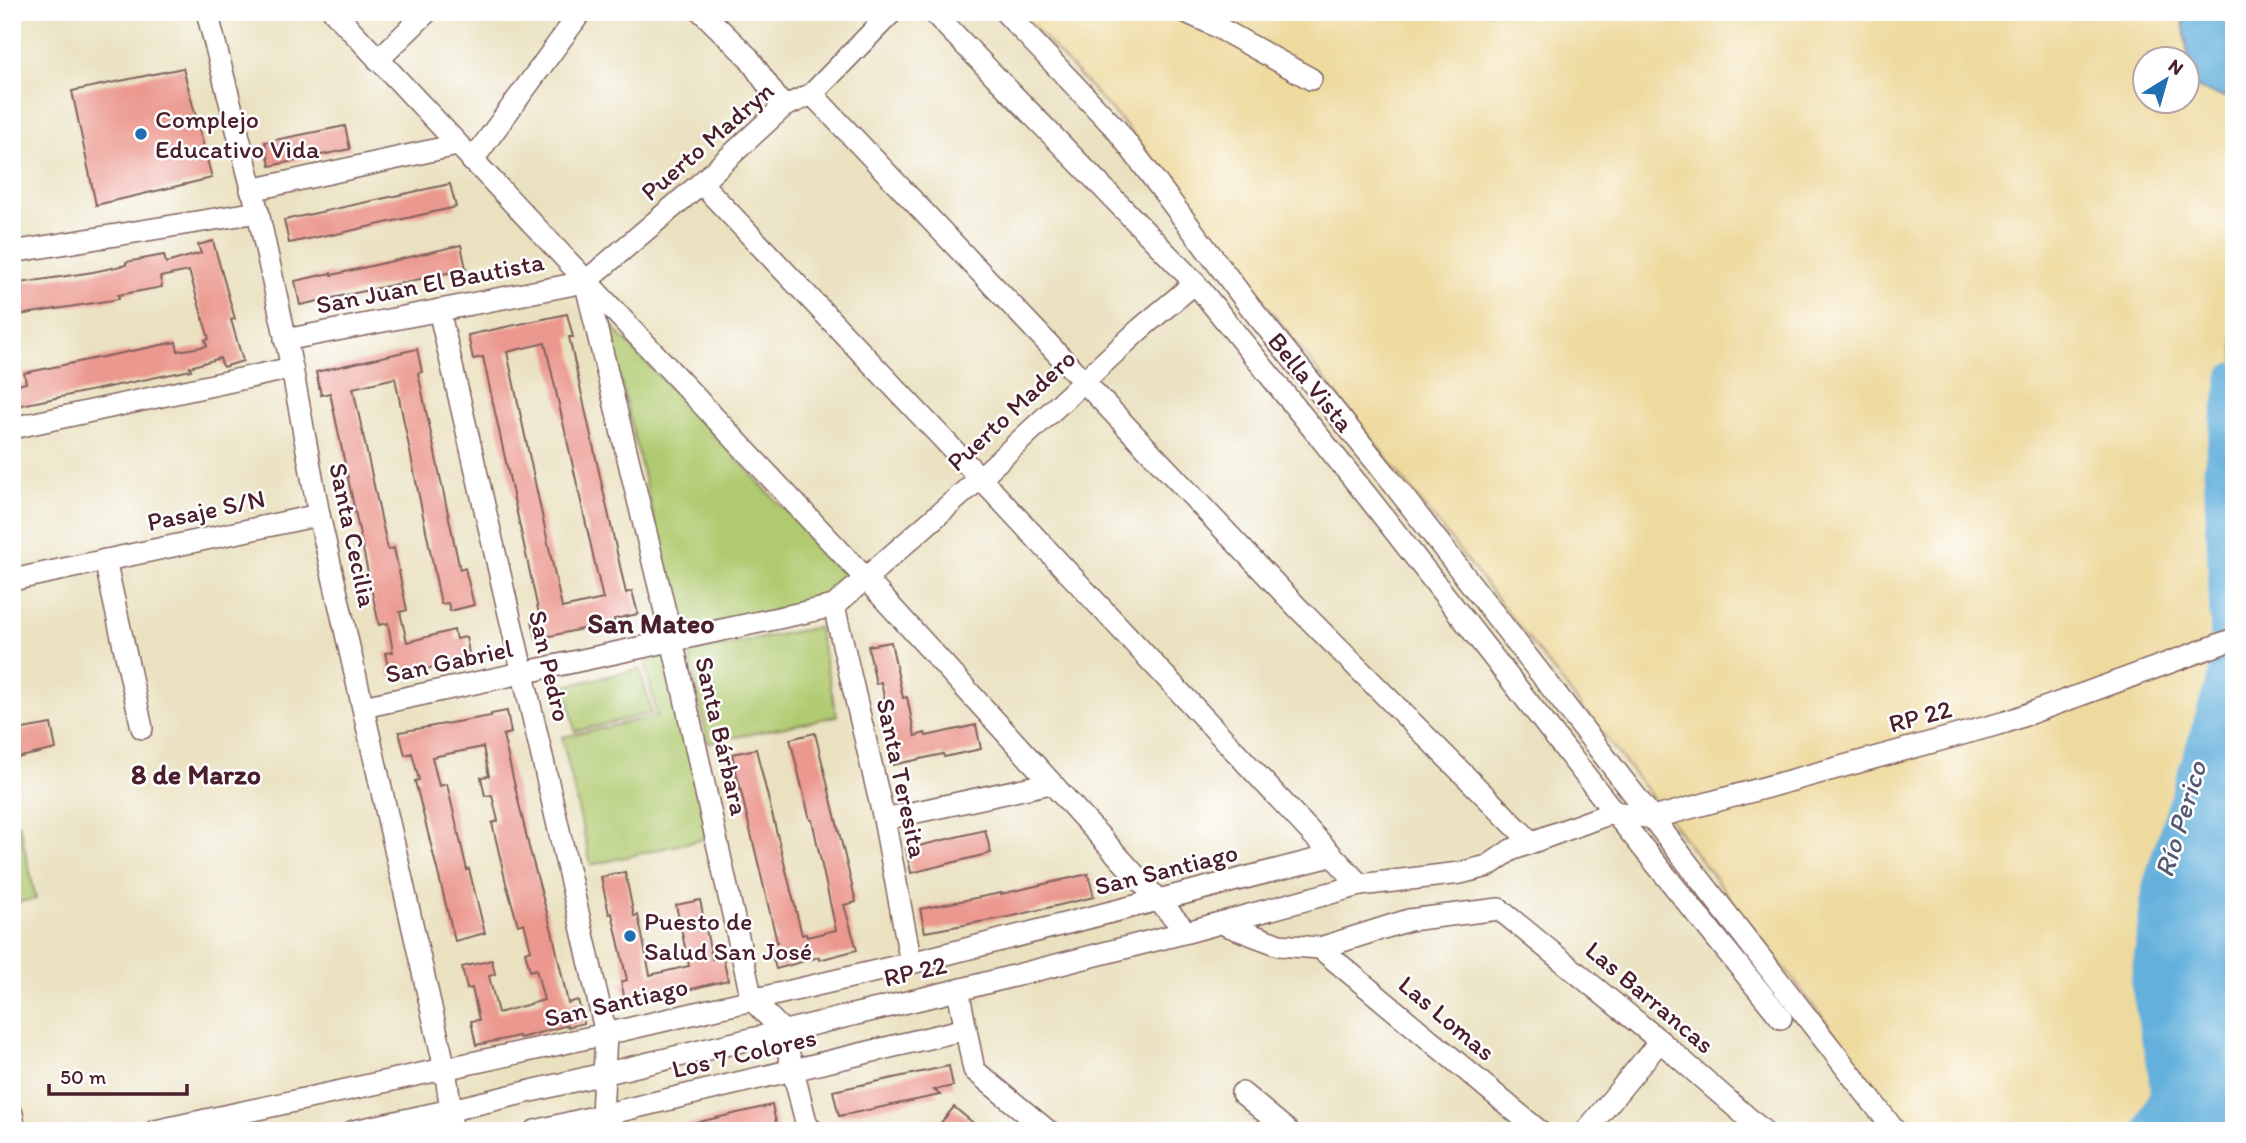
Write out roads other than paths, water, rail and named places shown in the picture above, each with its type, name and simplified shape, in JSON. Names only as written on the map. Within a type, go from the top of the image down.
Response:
[{"type":"street","name":"Santa Cecilia","points":[[207,12],[258,212],[292,368],[319,514],[445,1069],[451,1120]]},
{"type":"street","points":[[334,12],[866,579],[1187,932]]},
{"type":"street","points":[[378,60],[427,12]]},
{"type":"street","points":[[472,161],[581,12]]},
{"type":"street","points":[[702,12],[748,58],[783,107]]},
{"type":"street","name":"Puerto Madryn","points":[[585,282],[701,183],[783,107],[812,94],[892,12]]},
{"type":"street","name":"Bella Vista","points":[[933,12],[1195,282],[1368,497],[1614,812],[1781,1018]]},
{"type":"street","points":[[1005,12],[1116,129],[1251,308],[1385,473],[1895,1131]]},
{"type":"street","points":[[1186,12],[1213,24],[1311,79]]},
{"type":"street","points":[[812,94],[1298,608],[1531,842]]},
{"type":"street","points":[[251,190],[457,145]]},
{"type":"street","points":[[701,183],[981,478],[1360,885]]},
{"type":"street","points":[[12,252],[258,212]]},
{"type":"street","name":"San Juan El Bautista","points":[[285,340],[585,282]]},
{"type":"street","name":"Santa Bárbara","points":[[585,282],[672,640],[752,1000]]},
{"type":"street","name":"Puerto Madero","points":[[834,606],[981,478],[1082,382],[1195,282]]},
{"type":"street","name":"San Pedro","points":[[439,310],[606,1034],[604,1123]]},
{"type":"street","points":[[12,428],[292,368]]},
{"type":"street","name":"Pasaje S/N","points":[[12,580],[319,514]]},
{"type":"street","points":[[105,560],[142,729]]},
{"type":"street","name":"San Gabriel","points":[[363,708],[834,606]]},
{"type":"street","name":"Santa Teresita","points":[[834,606],[884,819],[911,963]]},
{"type":"street","name":"RP 22","points":[[354,1131],[451,1120],[604,1074],[958,990],[1360,885],[1460,873],[1488,866],[1511,850],[1614,812],[1653,818],[2006,722],[2234,639]]},
{"type":"street","points":[[884,819],[1051,783]]},
{"type":"street","name":"San Santiago","points":[[155,1131],[606,1034],[911,963],[1331,856]]},
{"type":"street","name":"Las Barrancas","points":[[1320,948],[1409,920],[1499,909],[1660,1041],[1763,1131]]},
{"type":"street","points":[[1226,925],[1279,945],[1320,948]]},
{"type":"street","name":"Las Lomas","points":[[1320,948],[1539,1131]]},
{"type":"street","points":[[958,990],[974,1070],[1048,1131]]},
{"type":"street","points":[[752,1000],[783,1031],[807,1126],[814,1131]]},
{"type":"street","name":"Los 7 Colores","points":[[535,1131],[604,1123],[793,1071],[966,1029]]},
{"type":"street","points":[[1586,1131],[1660,1041]]},
{"type":"street","points":[[1242,1093],[1288,1131]]},
{"type":"street","points":[[12,1114],[15,1131]]},
{"type":"water","points":[[2182,12],[2226,12],[2228,50],[2234,53],[2234,100],[2200,89],[2200,46],[2187,46]]},
{"type":"water","points":[[2234,379],[2234,1131],[2150,1131],[2168,1091],[2147,983],[2159,886],[2228,665],[2220,468]]},
{"type":"waterway","name":"Río Perico","points":[[2226,12],[2228,50],[2234,57]]},
{"type":"waterway","name":"Río Perico","points":[[2150,1131],[2168,1091],[2147,983],[2159,886],[2228,665],[2220,468],[2234,379]]},
{"type":"place","name":"Complejo Educativo Vida","points":[[141,134]]},
{"type":"place","name":"Puesto de Salud San José","points":[[630,936]]},
{"type":"district","name":"San Mateo","points":[[651,623]]},
{"type":"district","name":"8 de Marzo","points":[[196,774]]}]
